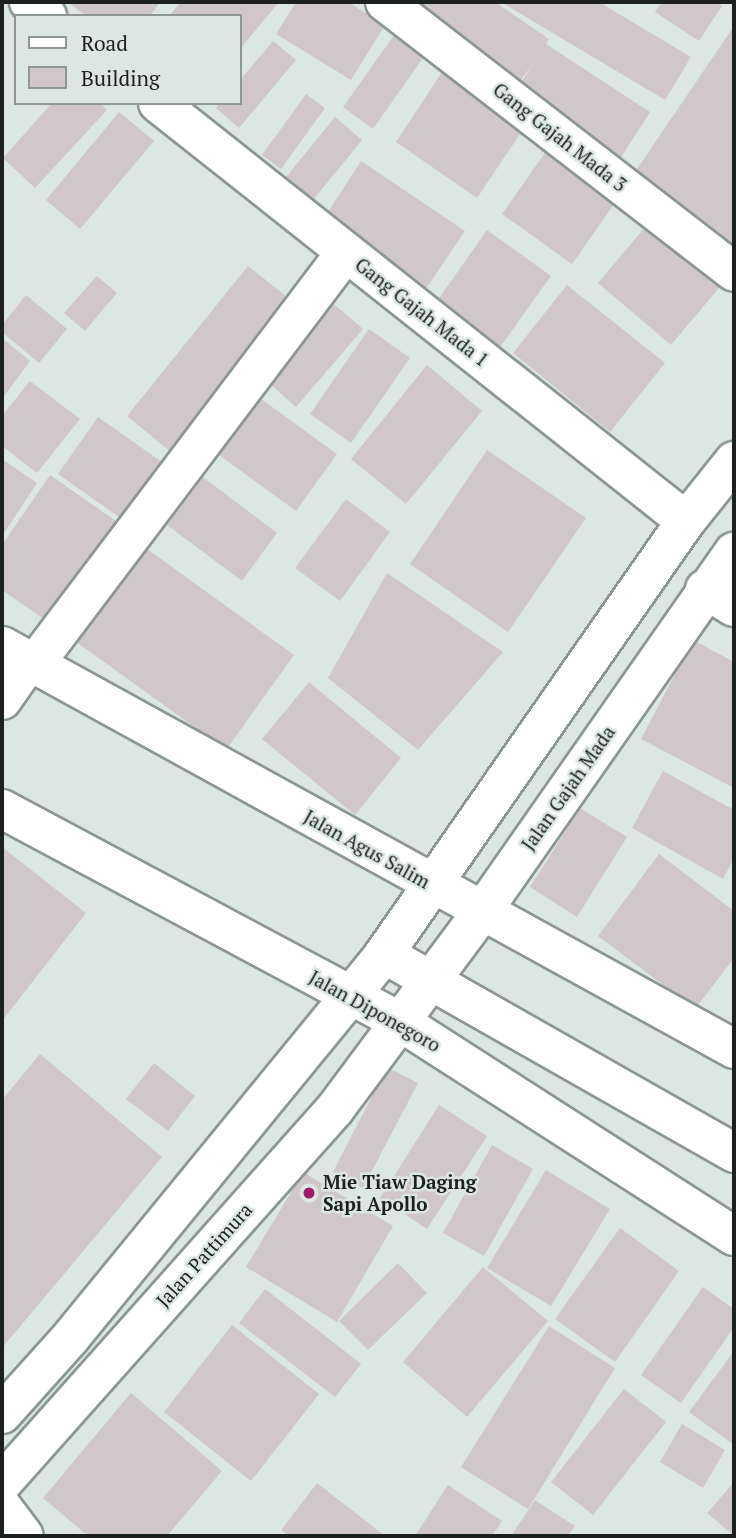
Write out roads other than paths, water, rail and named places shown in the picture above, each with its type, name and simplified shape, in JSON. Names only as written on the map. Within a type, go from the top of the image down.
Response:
[{"type":"street","points":[[29,2],[44,14]]},
{"type":"street","name":"Gang Gajah Mada 3","points":[[385,2],[734,272]]},
{"type":"street","name":"Gang Gajah Mada 1","points":[[161,105],[686,521]]},
{"type":"street","points":[[15,671],[346,252]]},
{"type":"street","points":[[2,1415],[384,954],[686,521],[734,461]]},
{"type":"street","name":"Jalan Gajah Mada","points":[[399,1021],[433,981],[481,913],[719,598],[734,552]]},
{"type":"street","name":"Jalan Agus Salim","points":[[15,671],[432,884],[734,1049]]},
{"type":"street","name":"Jalan Diponegoro","points":[[2,808],[399,1021],[734,1236]]},
{"type":"street","points":[[384,954],[734,1153]]},
{"type":"street","name":"Jalan Pattimura","points":[[2,1483],[335,1109],[399,1021]]},
{"type":"street","points":[[2,1507],[24,1536]]},
{"type":"place","name":"Mie Tiaw Daging Sapi Apollo","points":[[309,1193]]}]
